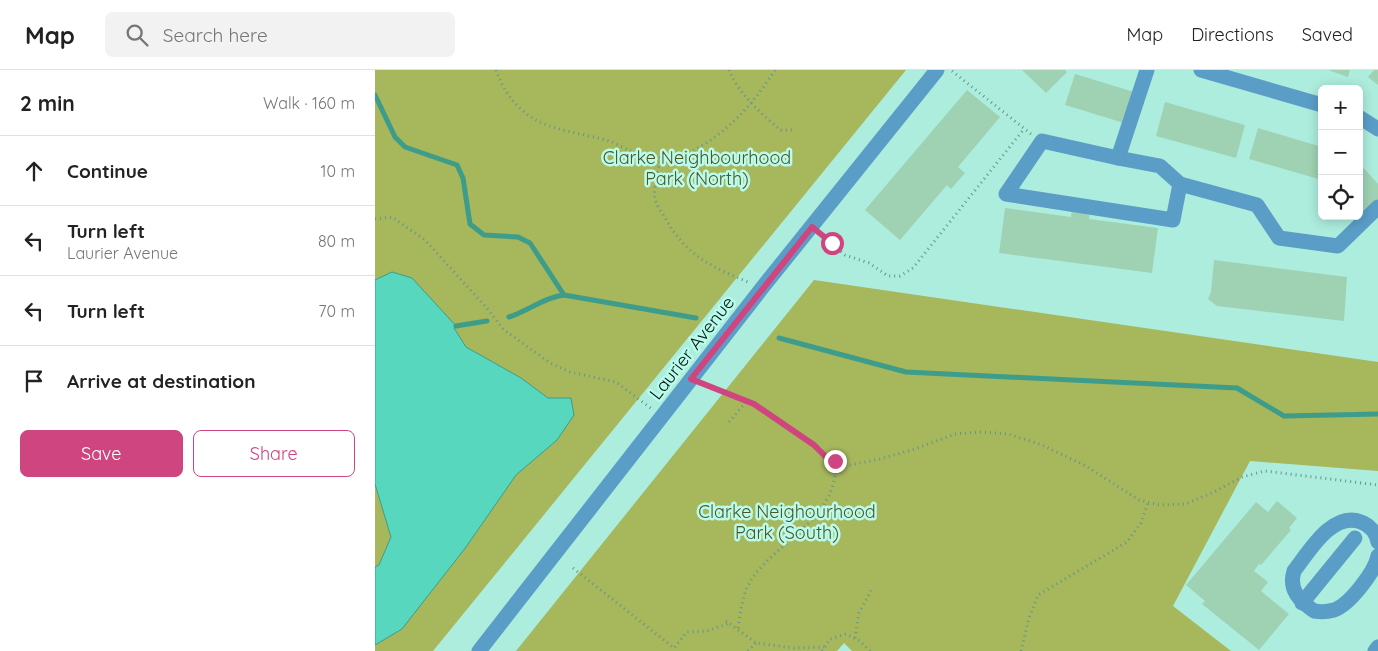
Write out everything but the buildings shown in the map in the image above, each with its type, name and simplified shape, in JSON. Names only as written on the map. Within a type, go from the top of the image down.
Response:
[{"type":"street","name":"Laurier Avenue","points":[[479,651],[762,288],[937,70]]},
{"type":"street","points":[[1118,158],[1147,70]]},
{"type":"street","points":[[1201,70],[1318,104]]},
{"type":"street","points":[[1363,120],[1378,129]]},
{"type":"street","points":[[1180,184],[1173,220],[1007,194],[1042,141],[1160,166],[1180,184],[1257,205],[1279,238],[1337,246],[1378,207]]},
{"type":"street","points":[[1378,542],[1366,524],[1354,520],[1344,520],[1334,525],[1293,571],[1295,596],[1314,611],[1335,610],[1375,574],[1378,556]]},
{"type":"street","points":[[1302,603],[1355,538]]},
{"type":"street","points":[[1375,651],[1378,647]]},
{"type":"path","points":[[496,70],[503,90],[523,111],[546,124],[610,142],[638,154],[661,157],[687,154],[727,128],[753,103],[775,70]]},
{"type":"path","points":[[729,70],[739,89],[781,130],[793,130]]},
{"type":"path","points":[[951,70],[1024,129],[1042,141]]},
{"type":"path","points":[[812,227],[845,255],[869,263],[888,276],[900,276],[913,268],[1024,129]]},
{"type":"path","points":[[661,157],[656,177],[655,200],[669,225],[689,252],[723,272],[762,288]]},
{"type":"path","points":[[375,219],[392,216],[417,235],[486,307],[504,330],[550,363],[570,372],[616,382],[662,416]]},
{"type":"path","points":[[691,379],[754,404],[814,445],[829,460],[850,465],[880,459],[955,434],[1008,434],[1051,449],[1086,466],[1139,500],[1159,505],[1186,504],[1242,477],[1265,471],[1378,485]]},
{"type":"path","points":[[729,422],[746,402]]},
{"type":"path","points":[[738,628],[743,594],[752,578],[805,528],[828,496],[837,476],[835,461]]},
{"type":"path","points":[[1021,651],[1029,618],[1038,595],[1127,542],[1141,523],[1148,502]]},
{"type":"path","points":[[573,568],[674,648],[687,632],[707,631],[730,623]]},
{"type":"path","points":[[855,638],[859,613],[872,589]]},
{"type":"path","points":[[726,621],[756,643],[794,648],[823,649],[830,639],[846,634],[855,638],[870,651]]},
{"type":"path","points":[[748,651],[756,643]]},
{"type":"green space","name":"Clarke Neighbourhood Park (North)","points":[[375,70],[906,70],[433,651],[375,651]]},
{"type":"green space","name":"Clarke Neighourhood Park (South)","points":[[814,280],[1378,362],[1378,471],[1250,461],[1173,606],[1231,651],[852,651],[844,643],[837,651],[516,651]]},
{"type":"shaded area","points":[[392,272],[412,278],[456,326],[454,328],[466,347],[521,378],[548,398],[571,398],[574,415],[557,440],[516,475],[466,547],[402,629],[375,645],[375,567],[379,565],[391,537],[375,484],[375,280]]},
{"type":"waterway","points":[[375,95],[395,137],[405,147],[457,165],[463,178],[470,224],[484,235],[518,237],[530,243],[564,295]]},
{"type":"waterway","points":[[509,317],[550,298],[564,295],[696,318]]},
{"type":"waterway","points":[[456,326],[487,321]]},
{"type":"waterway","points":[[779,338],[906,372],[1237,388],[1284,416],[1378,414]]},
{"type":"route","points":[[832,243],[812,227],[691,379],[754,404],[814,445],[829,460],[835,461]]}]
